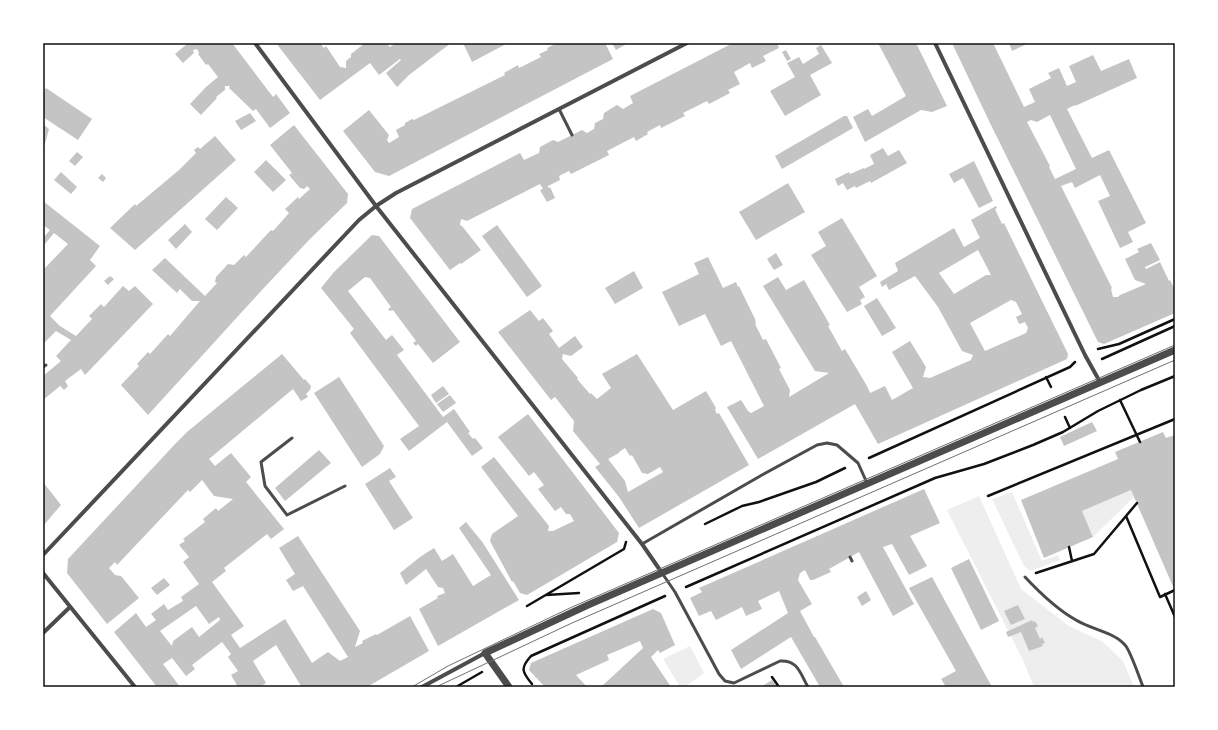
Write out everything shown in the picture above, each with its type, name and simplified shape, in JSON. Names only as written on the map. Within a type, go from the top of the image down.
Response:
[{"type":"street","points":[[255,43],[376,206],[642,544],[662,573]]},
{"type":"street","points":[[43,555],[354,225],[376,206],[396,193],[687,43]]},
{"type":"street","points":[[935,43],[1085,355],[1100,382]]},
{"type":"street","points":[[422,687],[485,653],[662,573],[1175,350]]},
{"type":"street","points":[[43,573],[135,687]]},
{"type":"street","points":[[43,633],[70,607]]},
{"type":"street","points":[[485,653],[508,687]]},
{"type":"lane","points":[[559,109],[572,135]]},
{"type":"lane","points":[[292,438],[262,462],[265,486],[287,515],[345,486]]},
{"type":"lane","points":[[642,544],[817,445],[827,443],[837,445],[858,463],[867,483]]},
{"type":"lane","points":[[662,573],[675,592],[719,674],[725,681],[734,683],[780,661],[786,661],[796,664],[808,687]]},
{"type":"lane","points":[[1024,577],[1039,593],[1060,610],[1077,621],[1115,638],[1126,645],[1144,687]]},
{"type":"path","points":[[1098,349],[1119,344],[1175,319]]},
{"type":"path","points":[[1102,359],[1175,326]]},
{"type":"path","points":[[864,460],[1070,367],[1076,362]]},
{"type":"path","points":[[532,684],[525,675],[522,667],[531,656],[935,478],[984,464],[1033,445],[1070,428],[1120,400],[1175,376]]},
{"type":"path","points":[[1046,377],[1051,387]]},
{"type":"path","points":[[1120,400],[1140,442]]},
{"type":"path","points":[[1065,417],[1070,428]]},
{"type":"path","points":[[988,496],[1175,419]]},
{"type":"path","points":[[705,524],[742,506],[759,502],[816,482],[847,467]]},
{"type":"path","points":[[1024,577],[1094,554],[1137,503]]},
{"type":"path","points":[[1126,516],[1160,597],[1175,590]]},
{"type":"path","points":[[527,606],[624,549],[626,540],[634,535]]},
{"type":"path","points":[[1069,547],[1072,561]]},
{"type":"path","points":[[546,595],[583,592]]},
{"type":"path","points":[[1166,594],[1175,617]]},
{"type":"path","points":[[456,687],[471,678]]},
{"type":"path","points":[[774,678],[779,687]]},
{"type":"shaded area","points":[[1131,490],[1134,497],[1093,537],[1082,511]]},
{"type":"shaded area","points":[[1012,492],[1042,561],[1058,555],[1060,560],[1030,571],[1024,566],[992,499]]},
{"type":"shaded area","points":[[979,496],[1021,589],[1069,626],[1103,642],[1123,661],[1134,687],[1034,687],[1023,660],[947,510]]},
{"type":"shaded area","points":[[690,646],[704,673],[685,687],[680,687],[663,659]]},
{"type":"building","points":[[186,43],[232,43],[273,97],[276,94],[290,113],[270,128],[256,109],[253,111],[229,88],[230,86],[225,86],[225,90],[216,97],[217,98],[201,115],[190,104],[218,77],[208,64],[206,65],[198,54],[197,49],[193,50],[194,53],[183,63],[175,54],[187,44]]},
{"type":"building","points":[[276,43],[320,43],[324,48],[326,46],[340,67],[346,68],[346,61],[351,57],[351,54],[365,43],[386,43],[390,47],[396,43],[451,43],[409,75],[397,87],[386,73],[401,60],[400,59],[379,75],[370,63],[320,100]]},
{"type":"building","points":[[463,43],[508,43],[472,62]]},
{"type":"building","points":[[557,43],[605,43],[613,59],[389,176],[375,172],[343,131],[369,110],[389,135],[387,140],[389,143],[399,137],[396,130],[405,125],[405,123],[505,75],[504,73],[518,65],[519,68],[541,57],[539,54],[548,50],[547,48]]},
{"type":"building","points":[[612,43],[628,43],[616,50]]},
{"type":"building","points":[[733,43],[777,43],[779,48],[763,56],[766,61],[752,68],[750,63],[734,72],[740,84],[728,90],[730,93],[709,104],[707,101],[683,113],[685,116],[661,128],[660,125],[647,132],[648,134],[636,141],[634,137],[607,151],[609,155],[571,174],[569,171],[559,176],[560,180],[548,186],[548,188],[550,187],[555,198],[547,202],[540,190],[543,189],[540,184],[467,221],[461,219],[460,225],[481,250],[450,270],[410,218],[412,209],[520,153],[524,160],[539,153],[540,147],[553,140],[558,142],[582,130],[587,133],[594,129],[595,123],[603,119],[604,113],[617,105],[623,109],[633,103],[630,96]]},
{"type":"building","points":[[878,43],[916,43],[947,106],[932,112],[921,110],[865,142],[853,117],[868,109],[872,116],[906,96]]},
{"type":"building","points":[[952,43],[993,43],[1024,107],[1035,102],[1029,89],[1051,78],[1048,73],[1059,68],[1067,86],[1076,82],[1069,66],[1093,55],[1101,71],[1129,59],[1137,78],[1067,109],[1092,158],[1109,150],[1146,223],[1128,232],[1133,242],[1120,248],[1098,201],[1110,196],[1100,175],[1075,188],[1072,182],[1061,186],[1112,288],[1113,297],[1118,297],[1146,284],[1135,280],[1125,259],[1139,252],[1137,249],[1151,243],[1160,260],[1145,267],[1146,269],[1160,262],[1175,290],[1175,313],[1104,344],[1098,342]],"holes":[[[1050,115],[1076,169],[1055,179],[1049,167],[1050,166],[1027,122],[1031,120],[1037,122]]]},
{"type":"building","points":[[1009,43],[1029,43],[1012,51]]},
{"type":"building","points":[[821,45],[832,63],[810,75],[821,95],[785,116],[770,91],[795,77],[787,63],[799,57],[803,64],[819,54],[816,48]]},
{"type":"building","points":[[786,50],[791,59],[787,61],[782,52]]},
{"type":"building","points":[[46,88],[92,119],[78,140],[43,117],[43,93]]},
{"type":"building","points":[[250,113],[256,121],[241,130],[235,121]]},
{"type":"building","points":[[844,116],[847,116],[853,128],[782,169],[775,156]]},
{"type":"building","points":[[43,124],[49,129],[43,151]]},
{"type":"building","points":[[294,125],[348,194],[347,203],[309,240],[262,290],[148,415],[121,385],[139,366],[137,364],[148,352],[150,354],[168,334],[170,336],[200,301],[192,301],[180,289],[177,293],[152,270],[165,258],[205,296],[217,283],[215,282],[216,277],[228,264],[234,265],[244,255],[246,257],[271,230],[273,231],[289,213],[285,209],[298,197],[299,199],[310,189],[307,186],[304,189],[300,188],[289,175],[292,173],[270,145]]},
{"type":"building","points":[[215,136],[236,160],[135,250],[110,228],[135,204],[136,206],[179,170],[196,153],[194,150],[198,147],[200,149]]},
{"type":"building","points":[[883,148],[888,156],[899,150],[907,163],[871,183],[870,181],[856,188],[855,186],[847,190],[843,183],[838,186],[835,179],[849,172],[850,174],[874,164],[870,155]]},
{"type":"building","points":[[77,152],[83,157],[75,166],[69,161]]},
{"type":"building","points":[[266,160],[286,180],[273,192],[254,172]]},
{"type":"building","points":[[974,161],[993,201],[979,208],[963,178],[954,183],[949,174]]},
{"type":"building","points":[[61,172],[77,187],[71,194],[54,180]]},
{"type":"building","points":[[102,174],[106,178],[103,182],[98,178]]},
{"type":"building","points":[[788,183],[805,212],[756,240],[739,212]]},
{"type":"building","points":[[226,197],[238,208],[217,230],[205,219]]},
{"type":"building","points":[[43,201],[100,246],[90,260],[96,266],[50,316],[60,326],[76,336],[92,319],[89,316],[101,304],[104,307],[123,286],[129,291],[135,286],[153,304],[85,375],[81,369],[65,381],[68,386],[64,390],[60,386],[43,400],[43,376],[61,361],[56,356],[71,340],[56,331],[43,344],[43,270],[68,244],[54,233],[44,245],[43,244],[43,238],[50,230],[43,225]]},
{"type":"building","points":[[996,206],[997,208],[995,209],[1002,224],[1004,223],[1068,354],[1067,359],[878,444],[855,404],[758,459],[727,407],[741,400],[751,413],[764,406],[731,341],[721,346],[705,314],[679,326],[662,292],[699,274],[694,263],[708,257],[723,288],[736,282],[738,287],[739,286],[755,319],[755,324],[763,340],[766,339],[781,368],[779,369],[790,390],[789,397],[829,373],[815,371],[763,286],[778,277],[786,290],[804,280],[830,325],[828,326],[842,351],[845,349],[870,393],[885,386],[892,400],[913,388],[892,352],[910,341],[926,367],[923,377],[930,378],[971,360],[973,355],[962,351],[938,307],[915,276],[889,290],[886,284],[882,287],[880,282],[898,271],[895,263],[954,228],[964,247],[980,238],[971,220]],"holes":[[[978,250],[991,275],[986,275],[954,294],[939,273]],[[1011,300],[1016,302],[1022,314],[1016,317],[1019,324],[1025,322],[1028,328],[1026,333],[985,351],[970,323]]]},
{"type":"building","points":[[842,218],[877,276],[859,287],[865,297],[860,300],[862,304],[847,312],[811,255],[826,246],[818,232]]},
{"type":"building","points":[[185,224],[192,232],[176,249],[168,240]]},
{"type":"building","points":[[497,225],[542,286],[527,297],[482,236]]},
{"type":"building","points":[[372,235],[379,236],[460,342],[433,363],[418,344],[416,346],[413,343],[416,341],[393,310],[390,311],[388,309],[391,307],[370,278],[365,277],[348,291],[386,340],[392,335],[404,350],[397,355],[443,417],[454,409],[470,432],[468,433],[473,439],[475,438],[483,448],[472,456],[447,422],[409,451],[400,439],[419,426],[350,333],[354,329],[321,288],[334,272]]},
{"type":"building","points":[[776,253],[783,265],[774,270],[767,259]]},
{"type":"building","points":[[634,271],[643,288],[615,304],[605,288]]},
{"type":"building","points":[[110,276],[114,279],[108,285],[104,281]]},
{"type":"building","points":[[877,298],[896,328],[882,336],[864,306]]},
{"type":"building","points":[[530,310],[539,321],[543,318],[553,331],[549,334],[559,348],[575,336],[583,347],[571,356],[563,354],[562,359],[590,394],[591,393],[597,399],[611,388],[602,374],[637,354],[673,410],[706,391],[716,408],[715,410],[717,414],[719,413],[749,465],[639,528],[619,497],[595,467],[600,464],[573,431],[574,421],[555,397],[551,400],[498,332]],"holes":[[[625,448],[630,456],[632,455],[642,473],[648,474],[660,467],[663,472],[628,492],[625,481],[608,459]]]},
{"type":"building","points":[[282,354],[311,386],[310,390],[306,394],[308,397],[301,401],[293,389],[209,459],[215,466],[231,453],[251,477],[246,482],[284,529],[271,539],[267,534],[224,568],[226,571],[212,582],[244,626],[231,635],[240,648],[285,619],[312,663],[328,652],[340,661],[348,657],[303,586],[293,591],[286,580],[295,574],[279,548],[298,536],[360,631],[355,647],[363,643],[362,641],[376,634],[377,635],[410,616],[429,651],[367,687],[299,687],[301,686],[276,645],[253,661],[266,683],[260,687],[238,687],[231,675],[238,671],[228,657],[231,654],[222,642],[192,665],[195,669],[186,676],[172,658],[163,664],[180,687],[157,687],[114,632],[136,613],[146,627],[156,620],[151,614],[164,604],[168,610],[183,601],[181,597],[199,584],[183,562],[189,557],[179,545],[185,541],[183,539],[205,522],[203,519],[216,508],[218,511],[233,499],[214,496],[202,480],[190,492],[188,490],[117,565],[115,562],[109,568],[115,575],[121,576],[139,598],[107,624],[67,573],[68,559],[187,432]],"holes":[[[196,606],[209,624],[219,617],[220,620],[199,637],[192,627],[173,641],[172,646],[160,631]]]},
{"type":"building","points":[[339,377],[384,446],[380,454],[362,467],[314,393]]},
{"type":"building","points":[[443,386],[449,394],[436,403],[431,395]]},
{"type":"building","points":[[450,395],[456,403],[443,412],[437,404]]},
{"type":"building","points":[[528,414],[619,533],[617,542],[527,595],[520,593],[513,581],[512,582],[490,541],[492,534],[518,516],[481,467],[494,457],[549,526],[548,531],[553,531],[574,521],[570,514],[566,514],[561,507],[555,511],[538,489],[544,485],[534,472],[529,476],[498,437]]},
{"type":"building","points":[[1092,422],[1097,431],[1064,446],[1060,437]]},
{"type":"building","points":[[1163,432],[1166,438],[1175,435],[1175,591],[1131,490],[1082,511],[1093,537],[1044,558],[1021,500],[1118,459],[1115,452]]},
{"type":"building","points":[[319,450],[331,463],[285,501],[275,488]]},
{"type":"building","points":[[390,468],[396,477],[389,481],[413,518],[394,530],[365,484]]},
{"type":"building","points":[[43,482],[61,505],[43,526]]},
{"type":"building","points":[[924,489],[940,523],[910,536],[927,566],[909,575],[892,544],[883,547],[914,604],[893,616],[859,552],[829,569],[831,572],[813,580],[810,580],[805,570],[800,573],[798,580],[812,604],[800,611],[844,687],[820,687],[791,637],[741,669],[731,650],[788,613],[779,591],[758,601],[762,609],[746,616],[742,607],[716,620],[711,611],[699,616],[690,598],[702,592],[699,588]]},
{"type":"building","points":[[466,522],[483,543],[519,600],[438,646],[419,609],[438,598],[437,596],[445,593],[443,588],[438,587],[426,569],[406,585],[400,573],[434,548],[442,561],[453,554],[473,586],[491,575],[459,528]]},
{"type":"building","points":[[969,559],[999,621],[981,630],[951,568]]},
{"type":"building","points":[[932,577],[992,687],[946,687],[941,679],[956,671],[909,588]]},
{"type":"building","points":[[164,578],[170,585],[157,595],[151,588]]},
{"type":"building","points":[[866,591],[871,600],[862,606],[857,597]]},
{"type":"building","points":[[1018,605],[1025,619],[1011,625],[1004,611]]},
{"type":"building","points":[[653,609],[661,613],[675,645],[660,653],[658,650],[651,657],[671,687],[601,687],[643,648],[640,641],[607,655],[609,660],[576,675],[587,687],[545,687],[529,670],[531,663]]},
{"type":"building","points":[[1032,620],[1033,622],[1035,621],[1038,626],[1035,628],[1040,639],[1042,637],[1045,643],[1042,644],[1043,646],[1029,651],[1021,632],[1008,637],[1006,632]]},
{"type":"building","points":[[772,680],[777,687],[761,687]]},
{"type":"tram line","points":[[412,687],[448,666],[572,607],[1175,345]]},
{"type":"tram line","points":[[436,687],[572,623],[1175,360]]}]
